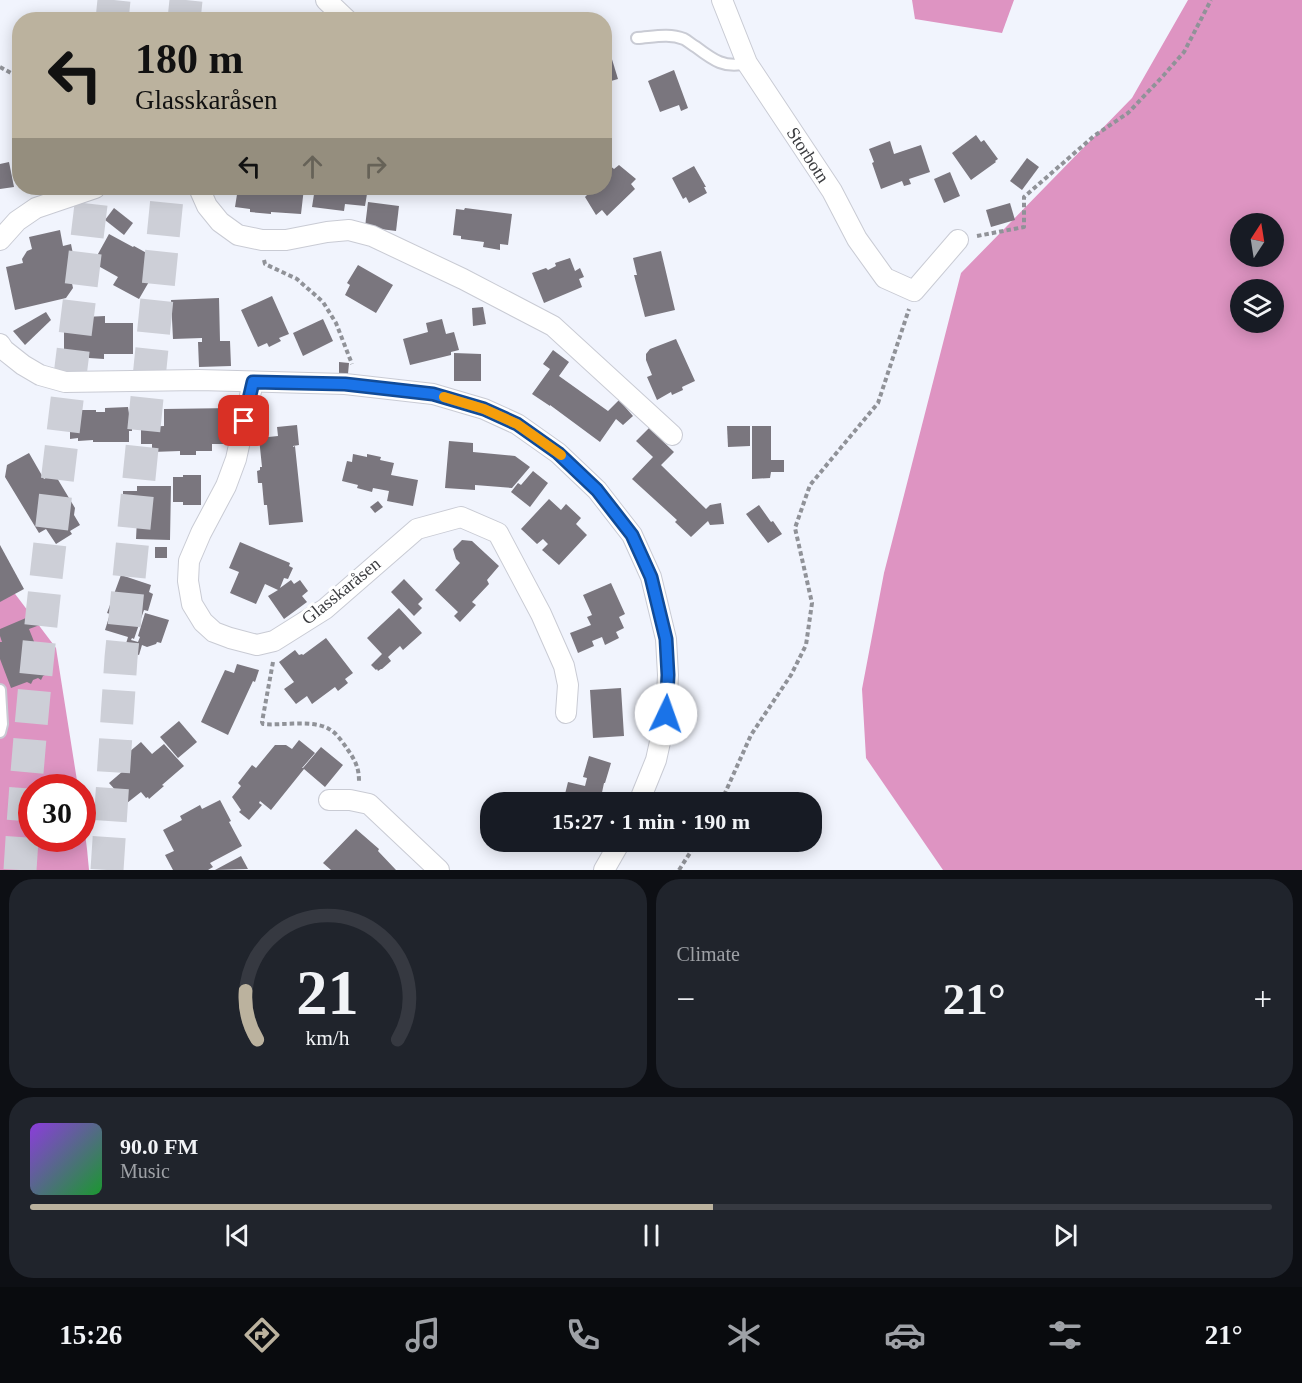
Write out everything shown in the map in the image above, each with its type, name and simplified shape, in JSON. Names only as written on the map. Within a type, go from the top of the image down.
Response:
[{"type":"street","points":[[326,0],[339,12]]},
{"type":"street","name":"Storbotn","points":[[722,0],[747,63],[832,191],[857,239],[885,278],[915,291]]},
{"type":"street","points":[[0,240],[17,221],[36,208],[74,195]]},
{"type":"street","points":[[202,195],[207,206],[220,222],[238,235],[262,240],[286,240],[349,230],[372,236],[463,279],[554,326],[672,435]]},
{"type":"street","points":[[915,291],[958,240]]},
{"type":"street","points":[[0,344],[22,365],[40,375],[65,382],[199,380],[357,385],[433,394],[484,409],[517,424],[558,453],[590,482],[632,535],[651,577],[666,639],[668,675],[666,714],[656,760],[643,792]]},
{"type":"street","points":[[253,382],[236,459],[226,486],[189,561],[188,581],[192,604],[203,622],[214,632],[257,645],[274,641]]},
{"type":"street","name":"Glasskaråsen","points":[[274,641],[325,609],[417,528],[461,517],[498,533],[541,614],[564,666],[568,685],[566,713]]},
{"type":"street","points":[[329,800],[350,800],[369,804],[439,870]]},
{"type":"street","points":[[604,870],[614,852]]},
{"type":"lane","points":[[638,38],[668,35],[685,40],[721,64],[735,66],[747,63]]},
{"type":"lane","points":[[0,690],[2,724],[0,732]]},
{"type":"path","points":[[958,240],[1024,227],[1024,197],[1094,136],[1128,113],[1185,52],[1211,0]]},
{"type":"path","points":[[262,240],[265,264],[297,279],[323,302],[336,323],[351,359],[357,385]]},
{"type":"path","points":[[726,792],[751,735],[791,675],[806,645],[812,603],[795,528],[810,485],[878,403],[915,291]]},
{"type":"path","points":[[274,641],[274,657],[262,724],[318,725],[332,731],[344,744],[359,770],[358,802]]},
{"type":"path","points":[[679,870],[691,852]]},
{"type":"shaded area","points":[[912,0],[1014,0],[1002,33],[915,19]]},
{"type":"shaded area","points":[[1188,0],[1302,0],[1302,870],[943,870],[866,758],[862,689],[884,573],[961,273],[1132,98]]},
{"type":"shaded area","points":[[0,574],[56,648],[76,774],[18,774],[18,852],[87,852],[89,870],[0,870]]},
{"type":"building","points":[[612,59],[618,79],[612,81]]},
{"type":"building","points":[[674,70],[688,108],[681,111],[679,105],[660,112],[648,81]]},
{"type":"building","points":[[976,135],[981,142],[984,140],[998,159],[971,180],[952,153]]},
{"type":"building","points":[[890,141],[894,154],[921,145],[930,172],[909,179],[911,184],[904,186],[902,181],[881,189],[869,149]]},
{"type":"building","points":[[1027,158],[1039,167],[1022,190],[1010,181]]},
{"type":"building","points":[[9,162],[12,187],[0,189],[0,164]]},
{"type":"building","points":[[619,165],[636,179],[631,184],[635,189],[607,216],[602,210],[596,215],[585,197],[587,195],[612,195],[612,167],[614,169]]},
{"type":"building","points":[[694,166],[707,193],[689,203],[686,197],[683,199],[672,178]]},
{"type":"building","points":[[950,172],[960,196],[944,203],[934,179]]},
{"type":"building","points":[[237,195],[303,195],[301,214],[250,212],[250,209],[235,207]]},
{"type":"building","points":[[314,195],[367,195],[365,206],[345,204],[344,211],[312,207]]},
{"type":"building","points":[[368,202],[399,206],[396,231],[365,227]]},
{"type":"building","points":[[1010,203],[1015,220],[991,227],[986,210]]},
{"type":"building","points":[[114,208],[133,223],[124,235],[105,220]]},
{"type":"building","points":[[465,208],[512,214],[508,245],[500,244],[500,250],[483,247],[484,242],[461,239],[461,236],[453,235],[456,209],[464,210]]},
{"type":"building","points":[[60,230],[63,246],[71,244],[75,264],[68,265],[73,288],[66,298],[15,310],[6,267],[23,263],[22,259],[27,251],[32,249],[29,237]]},
{"type":"building","points":[[109,234],[161,261],[139,299],[113,285],[118,277],[93,263]]},
{"type":"building","points":[[661,251],[675,310],[645,317],[634,275],[637,275],[633,258]]},
{"type":"building","points":[[570,258],[575,271],[580,268],[584,277],[579,279],[582,287],[544,303],[532,273],[546,268],[548,270],[556,266],[555,263]]},
{"type":"building","points":[[358,265],[393,285],[376,313],[345,295],[350,285],[347,283]]},
{"type":"building","points":[[272,296],[289,334],[279,338],[281,341],[269,347],[267,343],[258,347],[241,310]]},
{"type":"building","points":[[219,298],[220,341],[230,341],[231,366],[199,367],[198,342],[202,342],[202,338],[173,339],[171,300]]},
{"type":"building","points":[[483,307],[486,324],[473,326],[472,308]]},
{"type":"building","points":[[46,312],[51,320],[25,345],[13,331]]},
{"type":"building","points":[[105,316],[105,323],[133,323],[133,354],[104,354],[104,359],[89,358],[88,355],[64,354],[64,323],[86,323],[85,317]]},
{"type":"building","points":[[323,319],[333,341],[303,356],[293,333]]},
{"type":"building","points":[[442,319],[446,334],[454,332],[459,350],[451,352],[451,355],[410,365],[403,339],[428,332],[426,323]]},
{"type":"building","points":[[676,339],[695,381],[682,387],[683,390],[672,395],[671,392],[657,400],[647,377],[652,375],[646,354],[650,349]]},
{"type":"building","points":[[553,350],[569,362],[559,376],[608,411],[619,400],[633,416],[623,425],[616,419],[600,442],[532,394],[550,369],[543,364]]},
{"type":"building","points":[[454,353],[481,354],[481,381],[454,381]]},
{"type":"building","points":[[339,362],[349,363],[348,374],[339,374]]},
{"type":"building","points":[[128,407],[129,414],[132,414],[132,431],[129,431],[129,442],[93,442],[93,440],[78,441],[78,438],[70,439],[70,414],[78,414],[78,410],[105,412],[105,408]]},
{"type":"building","points":[[233,408],[233,444],[212,444],[212,451],[196,451],[196,455],[180,455],[180,451],[152,452],[152,444],[141,444],[141,427],[164,426],[164,409]]},
{"type":"building","points":[[297,425],[299,445],[293,446],[293,447],[295,446],[303,522],[269,525],[262,483],[258,483],[257,471],[262,467],[259,438],[278,436],[277,427]]},
{"type":"building","points":[[727,426],[750,426],[750,446],[728,447]]},
{"type":"building","points":[[752,426],[771,426],[771,460],[784,460],[784,472],[771,472],[770,478],[752,479]]},
{"type":"building","points":[[649,428],[674,452],[661,465],[706,509],[710,505],[721,503],[724,524],[710,525],[708,521],[691,537],[675,522],[677,520],[632,479],[653,457],[636,441]]},
{"type":"building","points":[[449,441],[473,443],[473,452],[515,456],[530,467],[512,488],[475,485],[475,490],[445,488]]},
{"type":"building","points":[[29,453],[44,479],[54,473],[75,508],[74,515],[80,525],[70,531],[72,534],[56,544],[46,529],[39,533],[5,477],[7,465]]},
{"type":"building","points":[[353,454],[381,457],[380,460],[394,463],[391,475],[418,480],[413,506],[387,501],[389,491],[373,488],[372,492],[342,481],[347,461],[352,462]]},
{"type":"building","points":[[533,471],[548,483],[530,507],[511,492],[518,483],[521,485]]},
{"type":"building","points":[[183,475],[201,475],[201,505],[183,505],[183,502],[173,502],[173,477],[183,477]]},
{"type":"building","points":[[137,486],[171,486],[170,540],[136,539],[137,519],[123,519],[123,491],[137,491]]},
{"type":"building","points":[[549,499],[561,510],[566,504],[581,518],[576,524],[587,535],[559,565],[542,550],[548,544],[543,539],[537,544],[521,529]]},
{"type":"building","points":[[378,501],[383,507],[375,513],[370,507]]},
{"type":"building","points":[[759,505],[782,534],[768,543],[746,514]]},
{"type":"building","points":[[462,540],[472,541],[499,566],[487,580],[489,584],[472,602],[476,605],[460,622],[454,616],[458,612],[435,590],[460,563],[453,549]]},
{"type":"building","points":[[240,542],[290,563],[289,566],[293,568],[288,579],[284,578],[280,588],[291,580],[294,584],[300,580],[308,591],[302,596],[307,602],[284,619],[268,596],[278,590],[265,584],[256,604],[230,593],[239,572],[229,568]]},
{"type":"building","points":[[0,545],[24,589],[0,602]]},
{"type":"building","points":[[155,547],[167,547],[167,558],[155,558]]},
{"type":"building","points":[[121,575],[151,585],[149,592],[153,594],[148,611],[144,610],[134,639],[131,640],[138,642],[145,613],[169,620],[161,643],[157,642],[147,647],[142,645],[139,655],[124,650],[128,637],[105,630],[110,614],[107,613]]},
{"type":"building","points":[[404,579],[423,599],[418,604],[422,608],[414,616],[391,592]]},
{"type":"building","points":[[611,583],[625,614],[619,617],[624,628],[616,632],[619,638],[605,645],[602,637],[592,641],[594,646],[578,653],[570,633],[591,625],[587,617],[592,615],[583,595]]},
{"type":"building","points":[[399,608],[422,633],[403,650],[400,646],[388,657],[391,661],[378,671],[371,665],[382,654],[367,638]]},
{"type":"building","points":[[40,612],[45,623],[29,629],[47,674],[41,680],[38,678],[33,680],[31,684],[27,682],[11,688],[0,659],[0,642],[2,642],[0,629]]},
{"type":"building","points":[[326,638],[353,673],[345,679],[348,683],[338,691],[335,687],[312,704],[307,696],[296,704],[284,689],[294,682],[279,662],[295,650],[299,655],[303,655]]},
{"type":"building","points":[[237,664],[259,670],[228,735],[201,722],[225,670],[234,673]]},
{"type":"building","points":[[621,688],[624,736],[593,738],[590,690]]},
{"type":"building","points":[[179,721],[197,742],[178,758],[160,737]]},
{"type":"building","points":[[299,740],[315,753],[302,768],[321,747],[343,765],[325,787],[304,769],[271,810],[260,801],[262,805],[249,820],[239,812],[241,810],[232,797],[241,786],[238,783],[252,765],[256,768],[275,745],[286,745],[292,749]]},
{"type":"building","points":[[141,742],[152,754],[164,744],[184,766],[149,799],[141,792],[127,803],[109,783],[123,771],[116,763]]},
{"type":"building","points":[[589,756],[611,763],[602,792],[566,792],[568,782],[585,786],[587,778],[583,777]]},
{"type":"building","points":[[220,800],[242,846],[210,863],[213,867],[208,870],[173,870],[165,855],[174,851],[163,830],[182,820],[180,816],[200,805],[202,809]]},
{"type":"building","points":[[356,829],[379,849],[378,851],[396,870],[331,870],[323,863]]},
{"type":"building","points":[[241,856],[248,869],[215,870]]},
{"type":"tunnel","points":[[113,12],[114,0]]},
{"type":"tunnel","points":[[185,12],[186,0]]},
{"type":"tunnel","points":[[20,870],[42,614],[92,195]]},
{"type":"tunnel","points":[[107,870],[121,658],[167,195]]},
{"type":"slow traffic","points":[[444,397],[484,409],[517,424],[561,455]]},
{"type":"route","points":[[244,421],[253,382],[345,384],[433,394],[484,409],[517,424],[558,453],[597,490],[632,535],[651,577],[666,639],[668,675],[666,714]]}]
